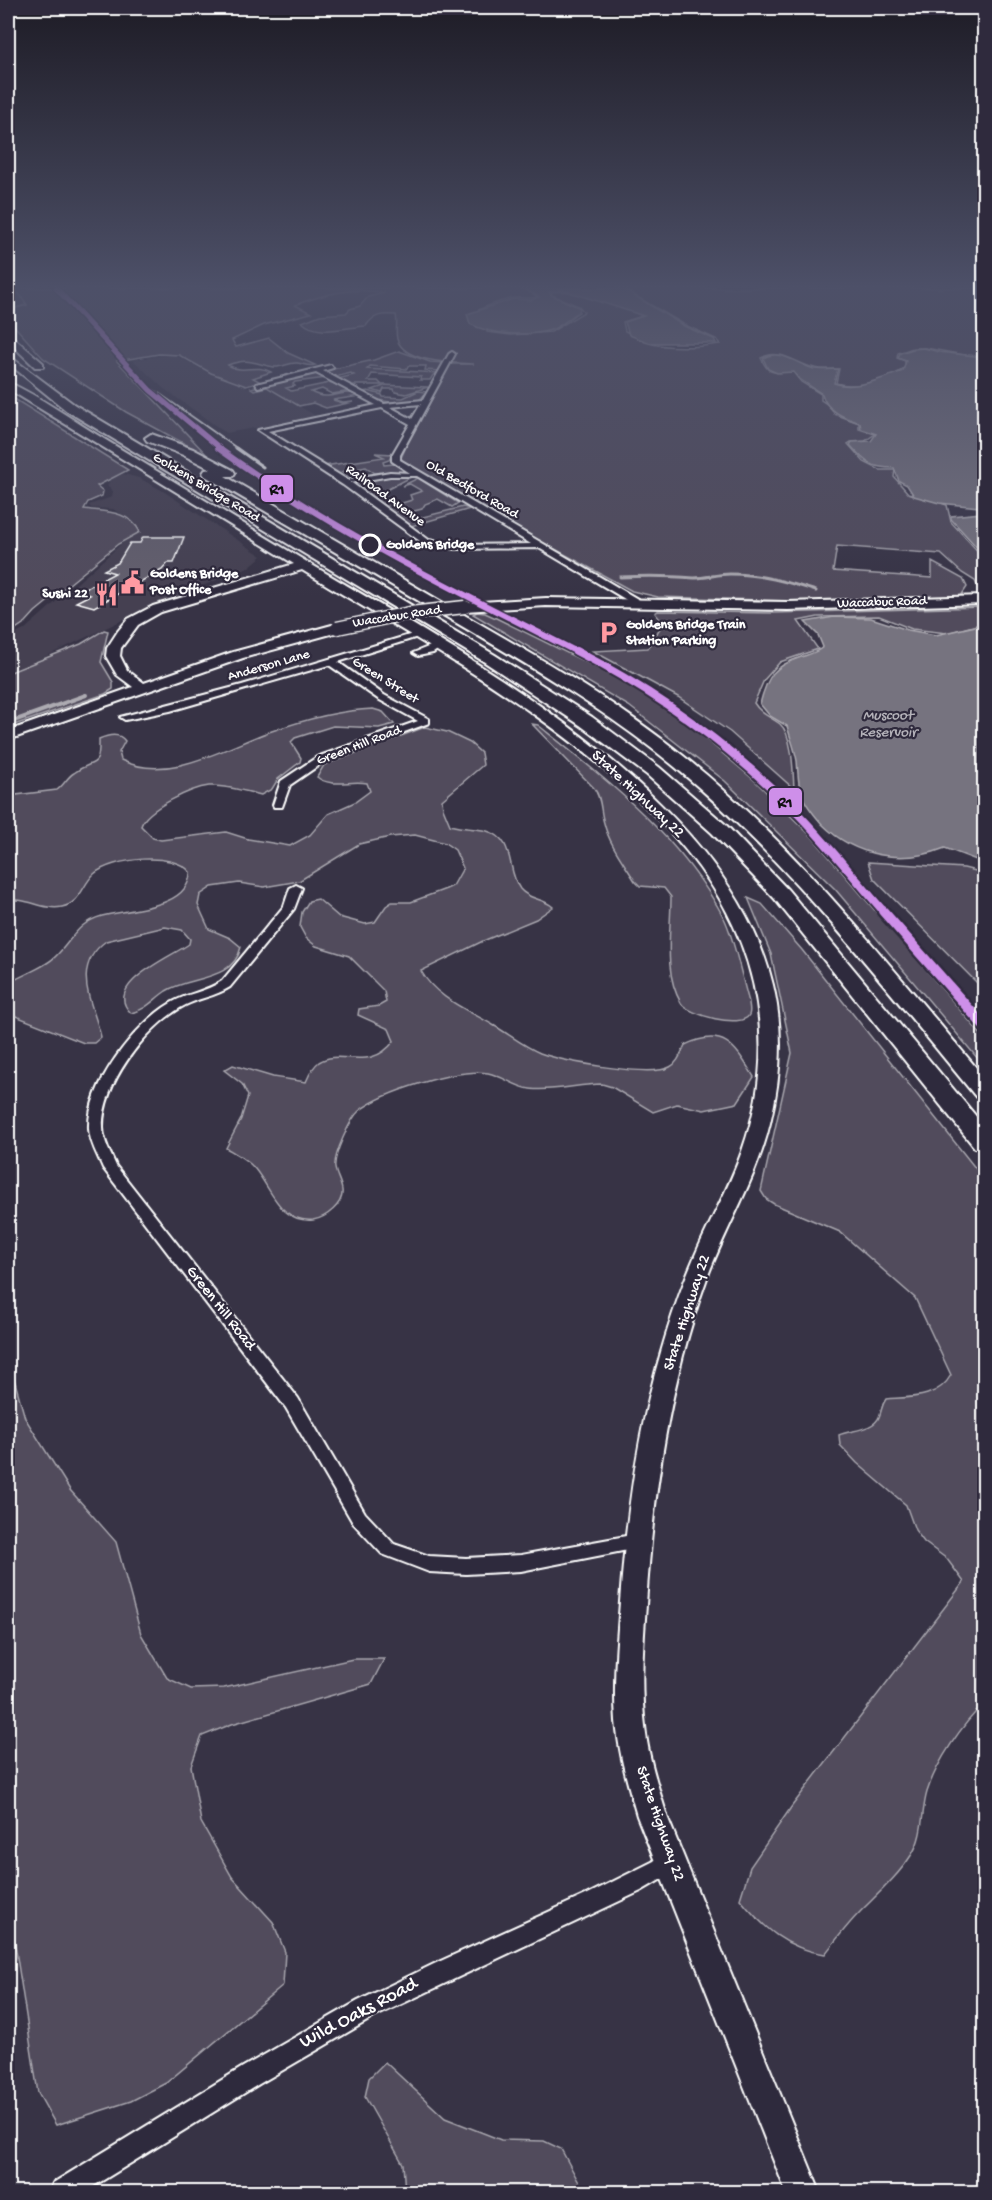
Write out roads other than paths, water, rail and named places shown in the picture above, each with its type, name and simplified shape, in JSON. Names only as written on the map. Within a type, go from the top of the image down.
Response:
[{"type":"highway","points":[[49,391],[71,408],[497,663],[586,721],[653,771],[719,829],[781,894],[984,1142]]},
{"type":"highway","points":[[465,607],[196,456],[146,435],[547,669],[614,712],[681,763],[748,822],[796,871],[984,1092]]},
{"type":"main road","name":"Goldens Bridge Road","points":[[17,391],[359,598]]},
{"type":"main road","points":[[142,689],[122,672],[113,656],[117,640],[133,622],[172,603],[305,565]]},
{"type":"main road","name":"State Highway 22","points":[[359,598],[425,645],[492,680],[559,726],[624,778],[666,817],[699,856],[728,897],[752,945],[766,993],[772,1044],[770,1073],[758,1133],[747,1164],[697,1276],[656,1423],[645,1482],[638,1542],[629,1662],[629,1700],[632,1736],[640,1778],[670,1863],[803,2193]]},
{"type":"main road","name":"Waccabuc Road","points":[[8,736],[263,647],[337,628],[410,614],[465,607],[546,602],[804,606],[984,600]]},
{"type":"street","points":[[355,391],[414,423]]},
{"type":"street","name":"Old Bedford Road","points":[[431,391],[396,455],[396,461],[638,603]]},
{"type":"street","points":[[384,406],[425,402]]},
{"type":"street","name":"Railroad Avenue","points":[[384,406],[262,430],[345,483],[427,542],[456,547],[540,546]]},
{"type":"street","points":[[353,481],[401,474],[422,477]]},
{"type":"street","name":"Anderson Lane","points":[[125,717],[166,709],[331,662],[425,645]]},
{"type":"street","name":"Green Street","points":[[331,662],[381,696],[426,721]]},
{"type":"street","name":"Green Hill Road","points":[[278,805],[285,783],[321,759],[426,721]]},
{"type":"street","name":"Green Hill Road","points":[[296,888],[290,907],[226,984],[218,990],[176,1005],[156,1020],[126,1053],[104,1092],[98,1112],[96,1128],[110,1168],[292,1403],[359,1518],[388,1549],[429,1564],[466,1566],[522,1563],[638,1542]]},
{"type":"street","name":"Wild Oaks Road","points":[[62,2193],[266,2065],[366,2008],[424,1979],[540,1928],[670,1863]]},
{"type":"water","points":[[817,391],[984,391],[984,555],[951,519],[951,516],[981,513],[979,507],[939,503],[914,496],[907,485],[899,481],[894,468],[879,467],[869,463],[850,445],[852,442],[871,441],[876,434],[861,429],[860,423],[832,409]]},
{"type":"water","name":"Muscoot Reservoir","points":[[834,617],[871,618],[908,630],[936,635],[984,624],[984,863],[945,848],[929,853],[896,857],[864,851],[835,835],[822,824],[805,801],[800,789],[796,757],[787,726],[770,716],[760,704],[769,679],[778,668],[823,647],[818,635],[805,622]]},
{"type":"waterway","points":[[620,577],[694,578],[741,574],[774,579],[816,591]]},
{"type":"waterway","points":[[8,723],[86,695]]},
{"type":"railway","points":[[155,391],[238,449]]},
{"type":"railway","points":[[236,448],[263,467]]},
{"type":"place","name":"Goldens Bridge","points":[[370,545]]},
{"type":"place","name":"Goldens Bridge Post Office","points":[[132,582]]},
{"type":"place","name":"Sushi 22","points":[[106,594]]},
{"type":"place","name":"Goldens Bridge Train Station Parking","points":[[608,633]]}]
